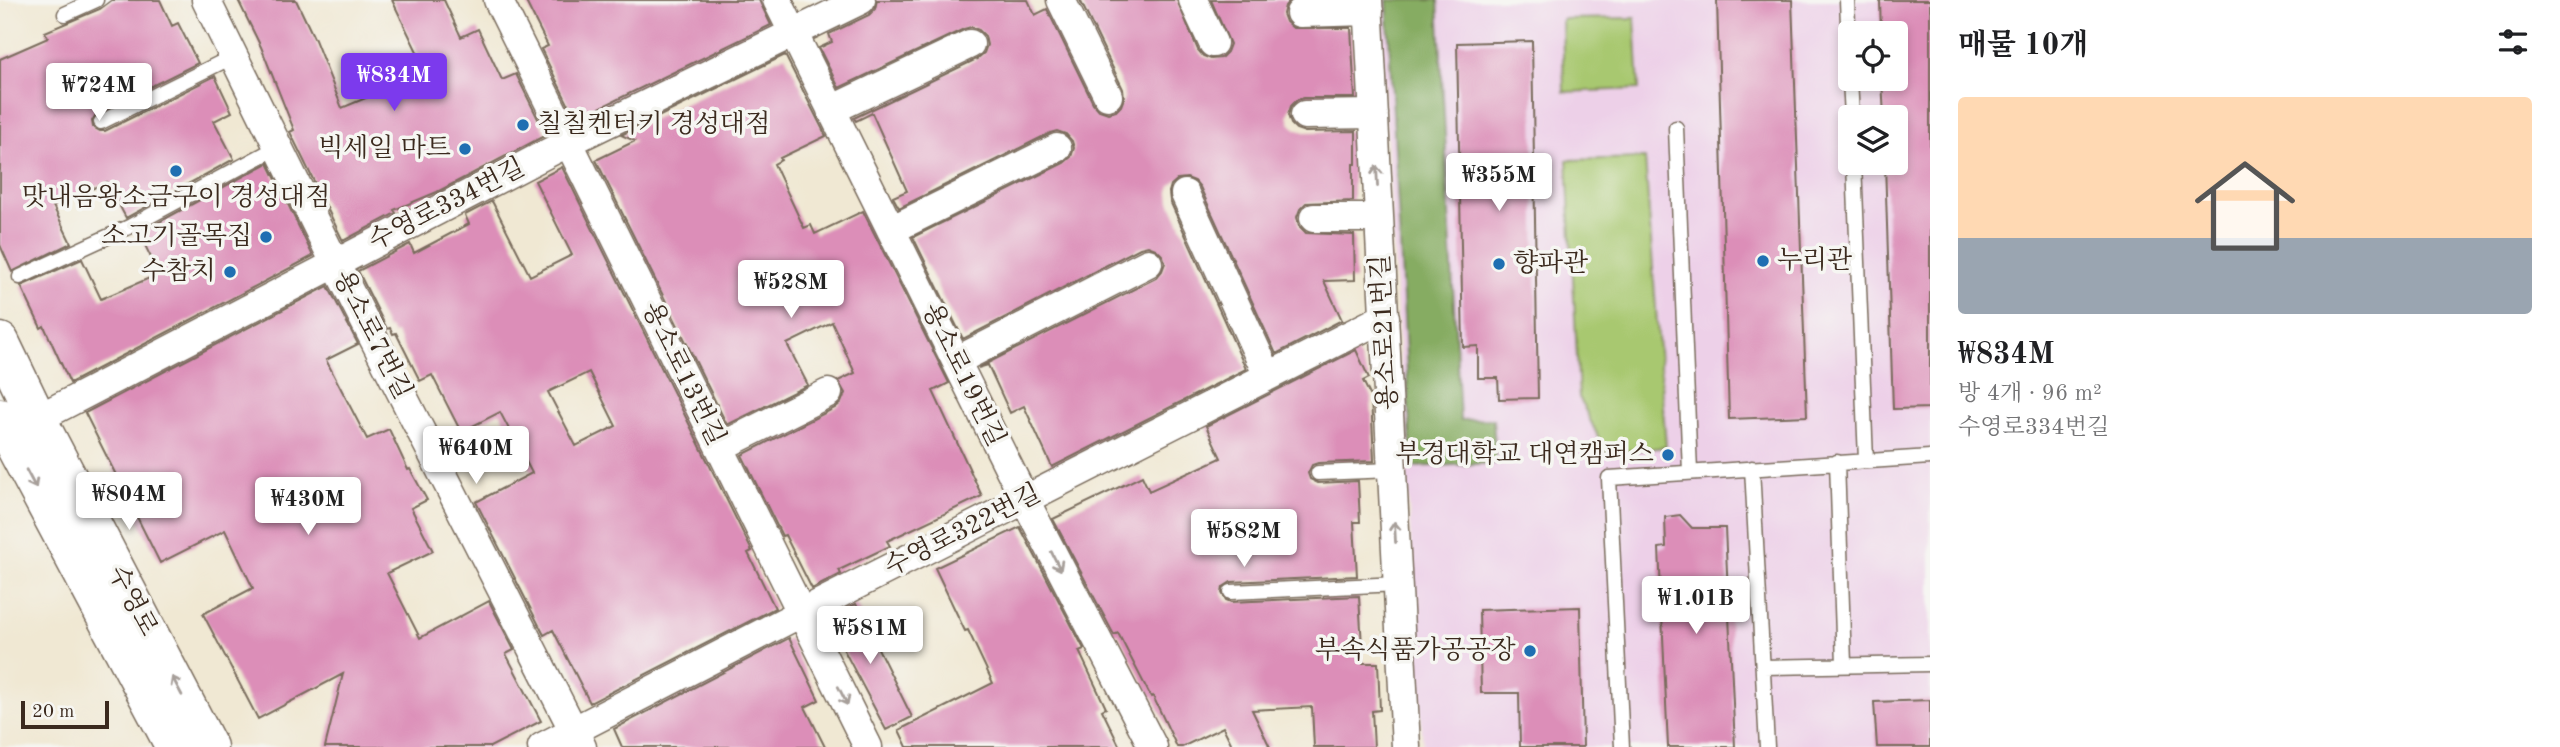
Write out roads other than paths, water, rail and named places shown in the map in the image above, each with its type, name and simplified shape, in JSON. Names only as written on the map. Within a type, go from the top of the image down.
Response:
[{"type":"main road","name":"수영로","points":[[0,342],[19,419],[180,740]]},
{"type":"street","name":"용소로7번길","points":[[206,0],[335,263],[578,739]]},
{"type":"street","name":"용소로13번길","points":[[498,0],[868,747]]},
{"type":"street","name":"용소로19번길","points":[[777,0],[1025,500],[1153,747]]},
{"type":"street","name":"수영로334번길","points":[[19,419],[335,263],[569,142],[861,0]]},
{"type":"street","points":[[1061,0],[1108,96]]},
{"type":"street","points":[[1193,0],[1213,43]]},
{"type":"street","points":[[1300,13],[1369,5]]},
{"type":"street","name":"용소로21번길","points":[[1369,5],[1406,747]]},
{"type":"street","points":[[831,110],[970,44]]},
{"type":"street","points":[[1305,115],[1374,114]]},
{"type":"street","points":[[891,230],[1057,148]]},
{"type":"street","points":[[1185,194],[1268,376]]},
{"type":"street","points":[[1314,218],[1379,218]]},
{"type":"street","points":[[956,361],[1148,263]]},
{"type":"street","name":"수영로322번길","points":[[542,747],[578,739],[801,612],[1385,317]]},
{"type":"street","points":[[719,447],[828,393]]},
{"type":"lane","points":[[65,15],[96,0]]},
{"type":"lane","points":[[1847,0],[1848,21]]},
{"type":"lane","points":[[101,122],[234,56]]},
{"type":"lane","points":[[1676,128],[1690,472]]},
{"type":"lane","points":[[20,277],[131,226],[278,147]]},
{"type":"lane","points":[[1854,175],[1866,460]]},
{"type":"lane","points":[[1622,747],[1609,478],[1930,457]]},
{"type":"lane","points":[[1837,462],[1844,664]]},
{"type":"lane","points":[[1752,468],[1767,747]]},
{"type":"lane","points":[[1318,473],[1392,470]]},
{"type":"lane","points":[[1231,592],[1398,584]]},
{"type":"lane","points":[[1763,667],[1930,664]]},
{"type":"place","name":"칠칠켄터키 경성대점","points":[[523,125]]},
{"type":"place","name":"빅세일 마트","points":[[465,149]]},
{"type":"place","name":"맛내음왕소금구이 경성대점","points":[[176,171]]},
{"type":"place","name":"소고기골목집","points":[[266,237]]},
{"type":"place","name":"누리관","points":[[1763,261]]},
{"type":"place","name":"향파관","points":[[1499,264]]},
{"type":"place","name":"수참치","points":[[230,272]]},
{"type":"place","name":"부경대학교 대연캠퍼스","points":[[1668,455]]},
{"type":"place","name":"부속식품가공공장","points":[[1530,651]]}]
